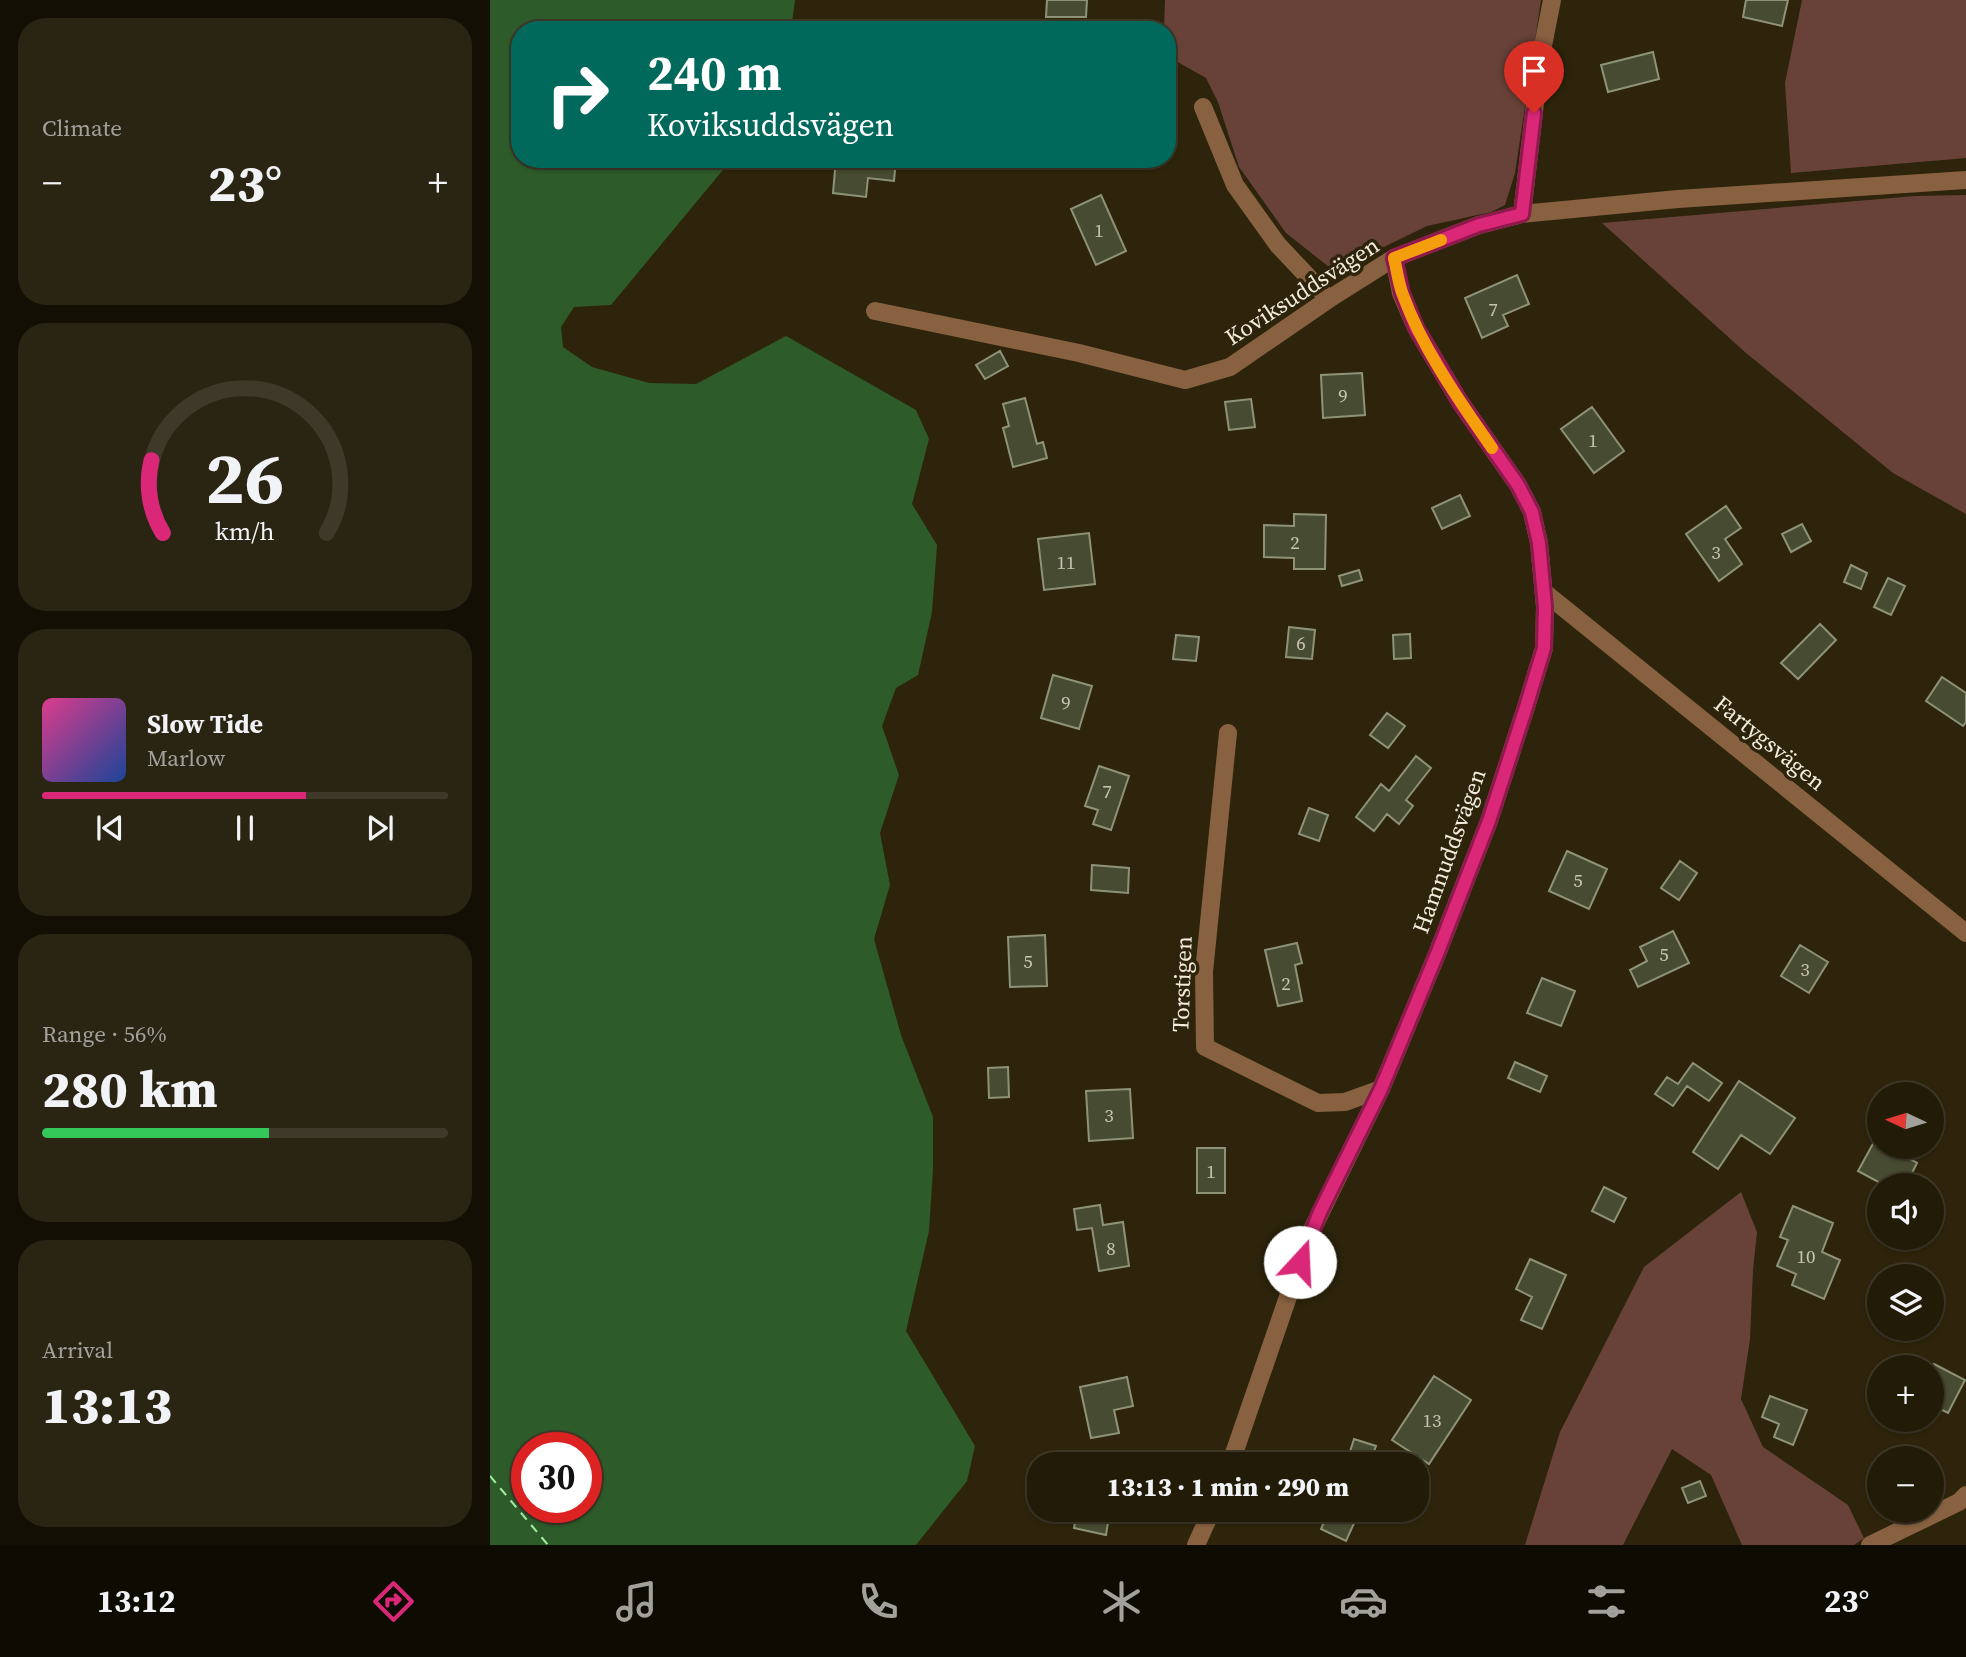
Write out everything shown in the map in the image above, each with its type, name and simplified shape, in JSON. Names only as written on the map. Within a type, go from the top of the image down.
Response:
[{"type":"street","points":[[1522,214],[1540,61],[1552,0]]},
{"type":"street","points":[[1203,107],[1236,185],[1278,245],[1329,299]]},
{"type":"street","name":"Koviksuddsvägen","points":[[876,311],[1079,353],[1185,380],[1230,367],[1394,258],[1479,225],[1522,214],[1678,199],[1966,180]]},
{"type":"street","name":"Hamnuddsvägen","points":[[1234,1452],[1309,1236],[1381,1089],[1489,821],[1544,648],[1544,592],[1539,543],[1532,512],[1518,485],[1460,402],[1416,328],[1402,293],[1394,258]]},
{"type":"street","name":"Fartygsvägen","points":[[1544,592],[1966,933]]},
{"type":"street","name":"Torstigen","points":[[1228,733],[1204,972],[1205,1047],[1318,1103],[1345,1102],[1381,1089]]},
{"type":"street","points":[[1870,1545],[1959,1502],[1966,1495]]},
{"type":"street","points":[[1196,1545],[1207,1522]]},
{"type":"shaded area","points":[[490,0],[795,0],[792,21],[511,21],[511,168],[725,168],[611,305],[574,307],[561,327],[563,347],[592,367],[649,383],[696,384],[786,336],[916,410],[929,439],[912,504],[937,545],[932,612],[918,675],[896,688],[882,726],[899,775],[880,833],[890,885],[874,939],[901,1035],[933,1117],[929,1231],[906,1331],[975,1446],[967,1481],[916,1545],[490,1545]]},
{"type":"shaded area","points":[[1165,0],[1541,0],[1515,173],[1505,205],[1491,212],[1427,226],[1355,261],[1329,267],[1286,233],[1239,167],[1218,102],[1206,78],[1176,61],[1176,21],[1164,21]]},
{"type":"shaded area","points":[[1802,0],[1966,0],[1966,158],[1791,173],[1785,83]]},
{"type":"shaded area","points":[[1966,195],[1966,514],[1893,473],[1746,353],[1602,223],[1915,196]]},
{"type":"shaded area","points":[[1741,1192],[1757,1232],[1750,1339],[1741,1399],[1763,1447],[1848,1505],[1864,1538],[1854,1545],[1742,1545],[1711,1475],[1672,1449],[1623,1545],[1525,1545],[1560,1432],[1644,1267]]},
{"type":"building","points":[[1047,0],[1087,0],[1086,17],[1046,17]]},
{"type":"building","points":[[1746,0],[1788,0],[1782,26],[1743,17]]},
{"type":"building","points":[[1653,52],[1659,79],[1608,92],[1601,65]]},
{"type":"building","points":[[835,168],[895,168],[894,181],[868,178],[866,197],[833,193]]},
{"type":"building","points":[[1101,195],[1126,251],[1096,265],[1071,209]]},
{"type":"building","points":[[1517,275],[1529,304],[1503,315],[1508,326],[1482,338],[1465,298]]},
{"type":"building","points":[[1000,351],[1008,366],[985,379],[976,365]]},
{"type":"building","points":[[1362,373],[1365,415],[1323,418],[1321,375]]},
{"type":"building","points":[[1025,398],[1037,444],[1043,442],[1047,458],[1013,467],[1003,428],[1009,426],[1003,404]]},
{"type":"building","points":[[1251,399],[1255,427],[1229,430],[1225,402]]},
{"type":"building","points":[[1592,407],[1624,451],[1594,473],[1561,429]]},
{"type":"building","points":[[1460,495],[1470,516],[1442,529],[1432,508]]},
{"type":"building","points":[[1726,506],[1741,528],[1725,539],[1742,564],[1719,581],[1686,534]]},
{"type":"building","points":[[1294,514],[1326,515],[1325,569],[1294,569],[1294,558],[1264,557],[1264,525],[1294,526]]},
{"type":"building","points":[[1802,524],[1811,541],[1791,552],[1782,534]]},
{"type":"building","points":[[1089,533],[1095,584],[1044,590],[1038,539]]},
{"type":"building","points":[[1851,565],[1867,573],[1861,589],[1844,582]]},
{"type":"building","points":[[1359,570],[1362,580],[1342,586],[1339,576]]},
{"type":"building","points":[[1888,578],[1905,586],[1891,615],[1874,607]]},
{"type":"building","points":[[1820,624],[1836,640],[1798,679],[1781,663]]},
{"type":"building","points":[[1289,627],[1315,630],[1312,659],[1286,657]]},
{"type":"building","points":[[1410,634],[1411,658],[1394,659],[1393,635]]},
{"type":"building","points":[[1176,635],[1199,637],[1196,661],[1173,659]]},
{"type":"building","points":[[1053,675],[1092,686],[1079,729],[1041,718]]},
{"type":"building","points":[[1942,677],[1966,693],[1966,722],[1963,726],[1926,701]]},
{"type":"building","points":[[1387,713],[1405,726],[1388,748],[1370,735]]},
{"type":"building","points":[[1416,756],[1431,768],[1406,800],[1413,806],[1399,824],[1387,814],[1374,831],[1356,817],[1381,784],[1389,791]]},
{"type":"building","points":[[1099,766],[1129,776],[1111,830],[1093,824],[1098,810],[1085,806]]},
{"type":"building","points":[[1309,808],[1328,815],[1319,841],[1299,834]]},
{"type":"building","points":[[1567,851],[1607,869],[1589,909],[1549,891]]},
{"type":"building","points":[[1680,861],[1697,873],[1679,900],[1661,888]]},
{"type":"building","points":[[1092,865],[1129,868],[1128,893],[1091,890]]},
{"type":"building","points":[[1673,931],[1689,963],[1638,987],[1630,970],[1647,961],[1640,947]]},
{"type":"building","points":[[1045,935],[1047,986],[1010,987],[1008,937]]},
{"type":"building","points":[[1297,943],[1302,963],[1295,965],[1302,1001],[1278,1006],[1265,950]]},
{"type":"building","points":[[1800,945],[1828,962],[1809,993],[1781,976]]},
{"type":"building","points":[[1542,978],[1575,991],[1561,1026],[1527,1013]]},
{"type":"building","points":[[1515,1062],[1547,1076],[1540,1092],[1508,1078]]},
{"type":"building","points":[[1693,1063],[1722,1083],[1709,1101],[1687,1086],[1673,1106],[1655,1094],[1667,1077],[1678,1084]]},
{"type":"building","points":[[1008,1067],[1009,1097],[989,1098],[988,1068]]},
{"type":"building","points":[[1739,1081],[1795,1118],[1770,1154],[1741,1135],[1718,1169],[1693,1152]]},
{"type":"building","points":[[1130,1089],[1133,1138],[1089,1141],[1086,1091]]},
{"type":"building","points":[[1197,1148],[1225,1148],[1225,1193],[1197,1193]]},
{"type":"building","points":[[1867,1155],[1867,1159],[1910,1159],[1917,1163],[1912,1173],[1867,1173],[1867,1176],[1858,1171]]},
{"type":"building","points":[[1604,1187],[1626,1198],[1614,1222],[1592,1211]]},
{"type":"building","points":[[1100,1205],[1103,1225],[1123,1222],[1129,1266],[1099,1271],[1092,1228],[1077,1230],[1074,1209]]},
{"type":"building","points":[[1793,1206],[1833,1223],[1822,1252],[1840,1260],[1824,1299],[1792,1285],[1796,1274],[1777,1266],[1788,1240],[1780,1237]]},
{"type":"building","points":[[1530,1259],[1566,1275],[1542,1329],[1521,1320],[1532,1297],[1516,1289]]},
{"type":"building","points":[[1944,1369],[1965,1380],[1948,1413],[1944,1411]]},
{"type":"building","points":[[1434,1376],[1471,1400],[1429,1464],[1429,1452],[1410,1452],[1392,1440]]},
{"type":"building","points":[[1127,1377],[1133,1406],[1114,1410],[1119,1433],[1091,1438],[1080,1387]]},
{"type":"building","points":[[1770,1396],[1807,1410],[1793,1445],[1774,1437],[1779,1424],[1762,1417]]},
{"type":"building","points":[[1354,1439],[1376,1446],[1374,1452],[1350,1452]]},
{"type":"building","points":[[1700,1481],[1706,1496],[1688,1503],[1682,1488]]},
{"type":"building","points":[[1075,1522],[1108,1522],[1106,1535],[1074,1528]]},
{"type":"building","points":[[1324,1522],[1355,1522],[1346,1541],[1321,1529]]},
{"type":"ferry route","points":[[490,1476],[548,1545]]},
{"type":"slow traffic","points":[[1441,240],[1394,258],[1402,293],[1416,328],[1460,402],[1492,448]]},
{"type":"route","points":[[1300,1262],[1320,1212],[1381,1089],[1437,954],[1489,821],[1544,648],[1545,607],[1539,543],[1532,512],[1518,485],[1460,402],[1416,328],[1402,293],[1394,258],[1479,225],[1522,214],[1534,113]]}]
